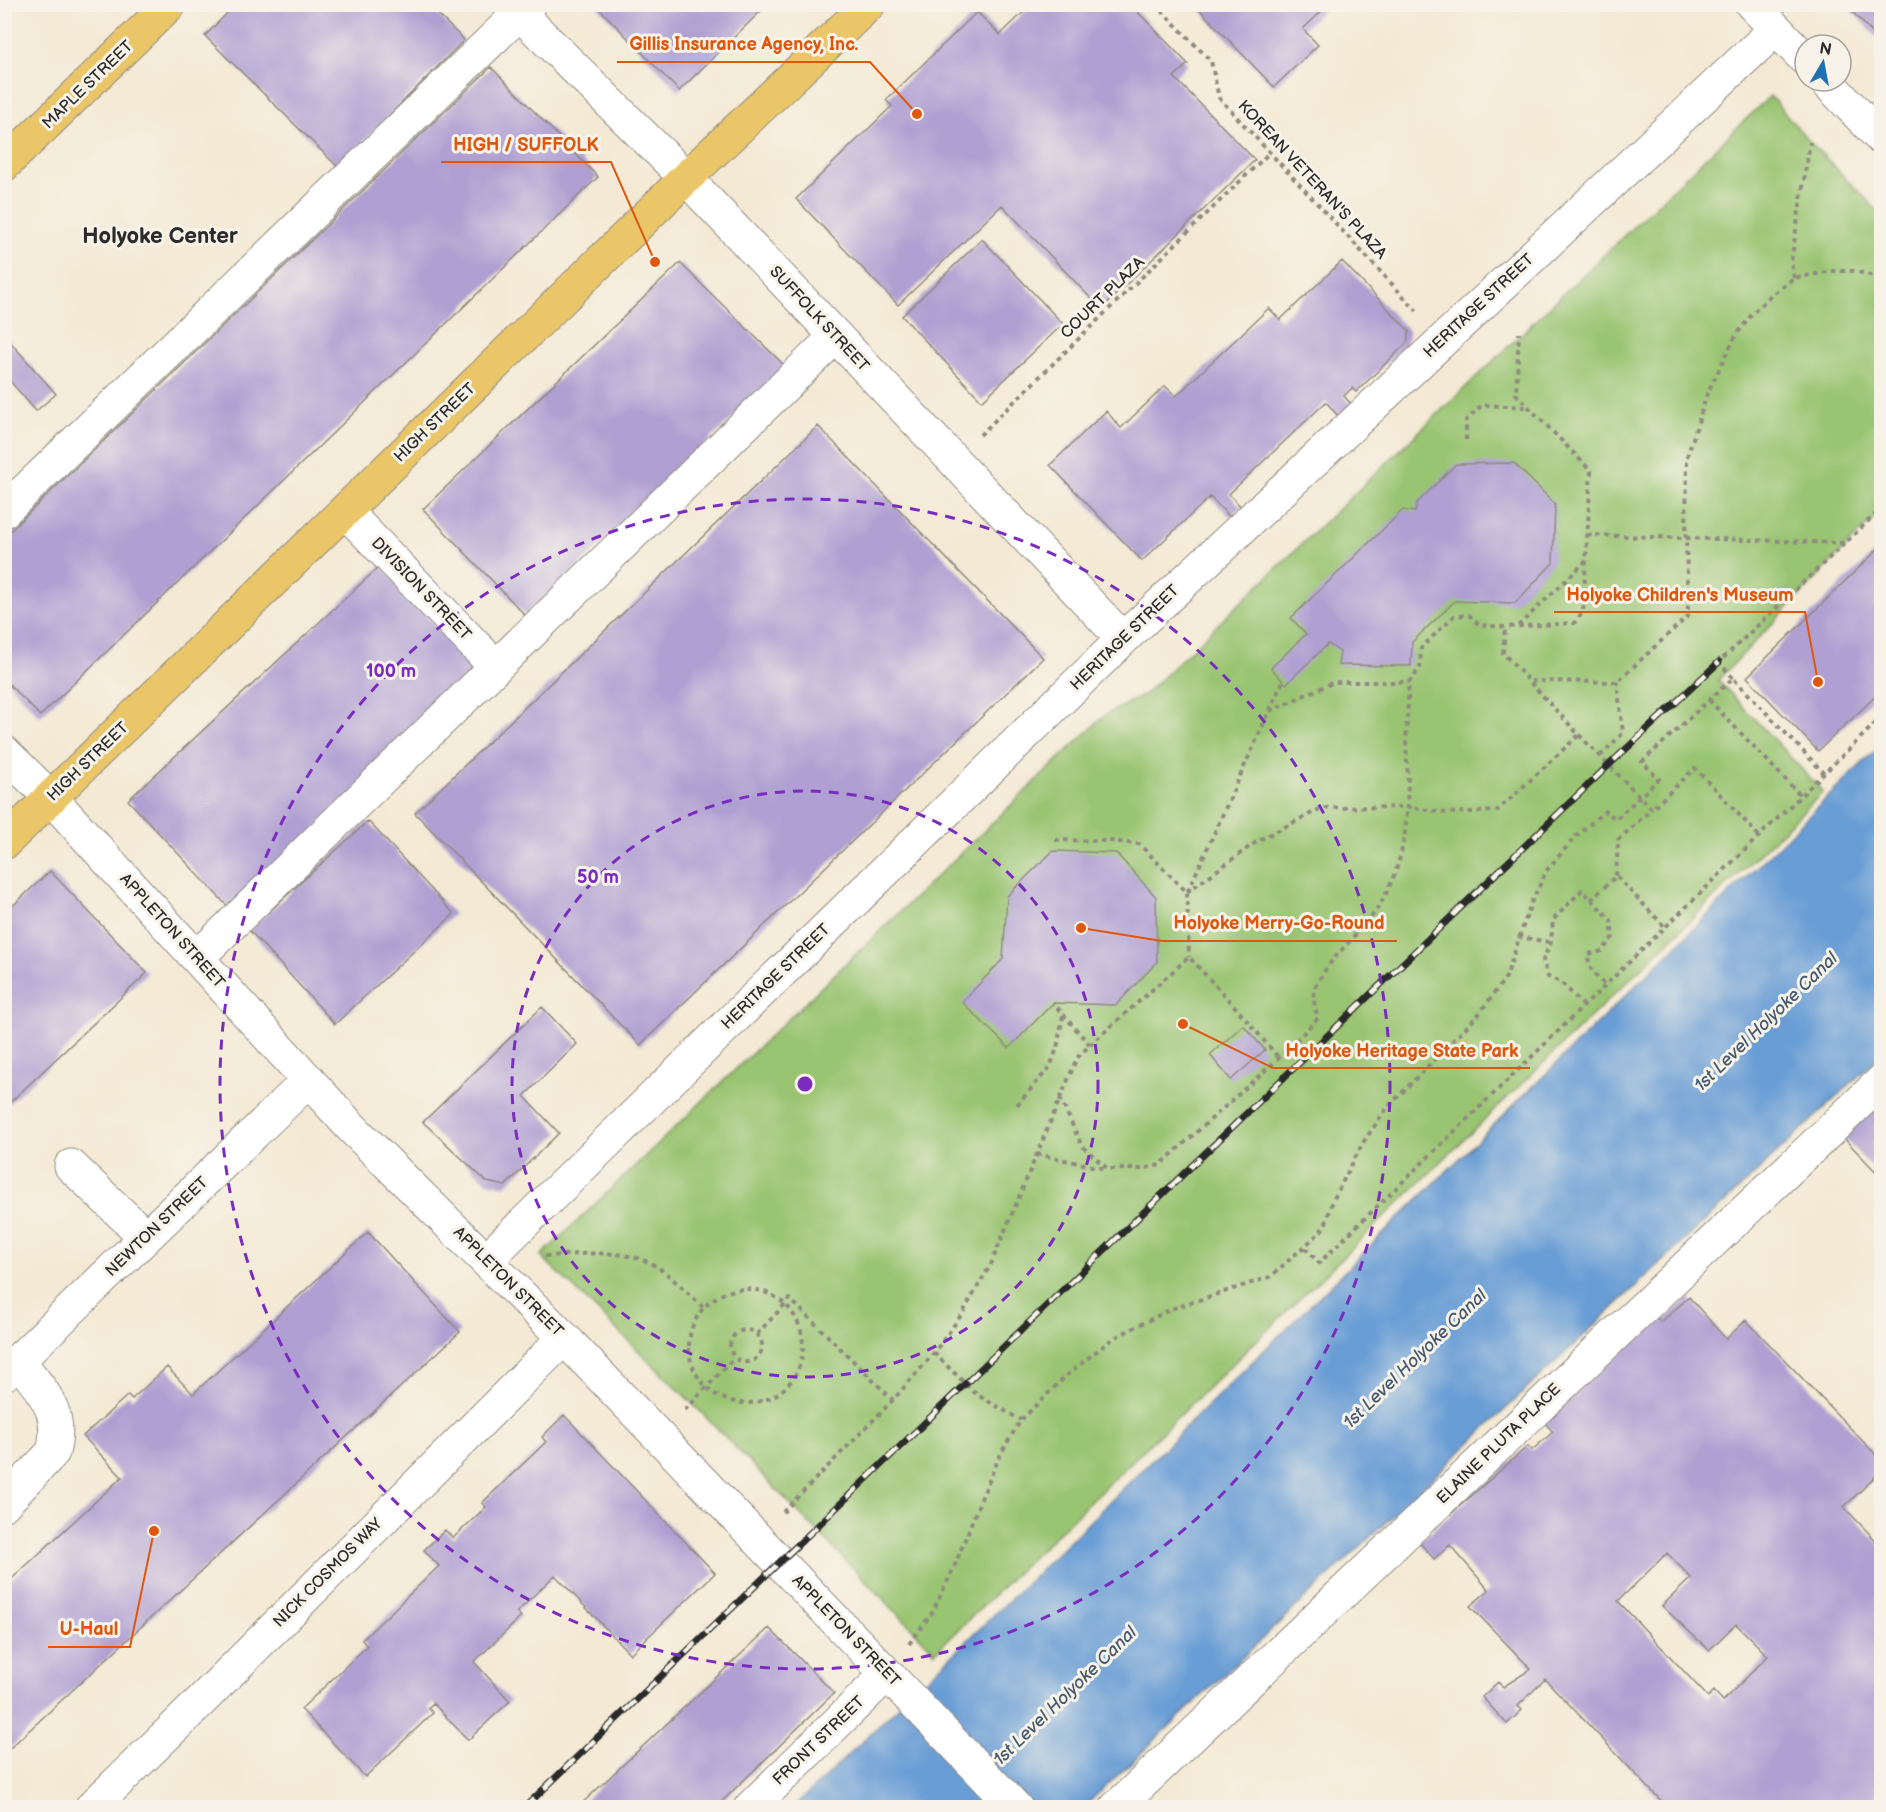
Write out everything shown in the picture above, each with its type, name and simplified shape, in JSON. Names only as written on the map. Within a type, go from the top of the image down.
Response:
[{"type":"main road","name":"MAPLE STREET","points":[[7,158],[170,4]]},
{"type":"main road","name":"HIGH STREET","points":[[4,843],[686,178],[868,4]]},
{"type":"street","points":[[1752,4],[1793,47]]},
{"type":"street","name":"SUFFOLK STREET","points":[[519,8],[686,178],[1123,639]]},
{"type":"street","points":[[4,512],[519,8]]},
{"type":"street","name":"HERITAGE STREET","points":[[486,1260],[1123,639],[1776,29]]},
{"type":"street","points":[[1837,93],[1881,139]]},
{"type":"street","points":[[197,958],[836,336]]},
{"type":"street","name":"DIVISION STREET","points":[[345,511],[496,667]]},
{"type":"street","name":"APPLETON STREET","points":[[4,752],[51,798],[350,1126],[564,1338],[1017,1808]]},
{"type":"street","name":"NEWTON STREET","points":[[11,1367],[309,1080]]},
{"type":"street","name":"ELAINE PLUTA PLACE","points":[[1116,1808],[1881,1081]]},
{"type":"street","points":[[71,1166],[146,1237]]},
{"type":"street","name":"NICK COSMOS WAY","points":[[91,1808],[564,1338]]},
{"type":"street","points":[[4,1504],[53,1452],[56,1441],[56,1422],[51,1404],[11,1367]]},
{"type":"street","name":"FRONT STREET","points":[[750,1808],[894,1681]]},
{"type":"path","name":"KOREAN VETERAN'S PLAZA","points":[[1155,4],[1211,61],[1219,98],[1417,311]]},
{"type":"path","points":[[1794,278],[1791,262],[1810,142]]},
{"type":"path","name":"COURT PLAZA","points":[[954,461],[1269,153]]},
{"type":"path","points":[[1530,681],[1617,682],[1688,616],[1687,457],[1707,394],[1735,336],[1770,296],[1794,278],[1832,271],[1854,271],[1881,278]]},
{"type":"path","points":[[1036,1154],[1108,1169],[1160,1165],[1279,1058],[1318,1018],[1314,1006],[1314,988],[1331,960],[1368,921],[1382,901],[1400,857],[1406,834],[1408,780],[1406,741],[1409,682],[1420,668],[1421,648],[1454,616],[1469,615],[1479,625],[1505,627],[1574,623],[1583,612],[1591,471],[1516,394],[1519,333]]},
{"type":"path","points":[[1466,440],[1466,420],[1482,405],[1528,407]]},
{"type":"path","points":[[1824,773],[1719,662],[1881,508]]},
{"type":"path","points":[[1587,535],[1845,543]]},
{"type":"path","points":[[1518,626],[1586,561]]},
{"type":"path","points":[[1505,627],[1503,653],[1652,809]]},
{"type":"path","points":[[894,1681],[953,1570],[1000,1453],[1021,1420],[1067,1375],[1113,1338],[1171,1309],[1270,1277],[1305,1248],[1325,1226],[1333,1200],[1364,1141],[1387,1108],[1479,1014],[1506,977],[1531,903],[1547,870],[1569,844],[1605,811],[1617,819],[1659,779],[1642,762],[1733,678]]},
{"type":"path","points":[[1279,1058],[1189,957],[1187,892],[1283,681]]},
{"type":"path","points":[[1269,711],[1334,682],[1409,682]]},
{"type":"path","points":[[1600,756],[1623,733],[1617,682]]},
{"type":"path","points":[[1709,700],[1801,796]]},
{"type":"path","points":[[1305,1248],[1319,1263],[1881,717]]},
{"type":"path","points":[[1187,892],[1259,840],[1322,808],[1407,807],[1446,813],[1497,811],[1579,735]]},
{"type":"path","points":[[1591,900],[1616,876],[1618,840],[1695,768],[1759,836]]},
{"type":"path","points":[[1054,840],[1139,844],[1187,892]]},
{"type":"path","points":[[1616,876],[1665,927]]},
{"type":"path","points":[[1584,1006],[1561,982],[1548,977],[1543,960],[1551,942],[1552,920],[1582,890],[1611,920],[1613,938],[1602,951],[1588,954],[1591,971],[1605,985]]},
{"type":"path","points":[[1518,937],[1551,942]]},
{"type":"path","points":[[757,1538],[894,1400],[934,1353],[962,1314],[991,1264],[1077,1058],[1189,957]]},
{"type":"path","points":[[1053,1002],[1090,1045]]},
{"type":"path","points":[[1017,1105],[1050,1067],[1064,1014]]},
{"type":"path","points":[[1060,1098],[1082,1146],[1108,1169]]},
{"type":"path","points":[[541,1256],[612,1253],[627,1255],[656,1266],[703,1307]]},
{"type":"path","points":[[743,1289],[758,1290],[773,1295],[785,1304],[795,1316],[804,1344],[797,1373],[788,1386],[770,1398],[748,1404],[726,1400],[707,1388],[694,1370],[688,1348],[689,1333],[703,1307],[729,1291],[743,1289]]},
{"type":"path","points":[[757,1334],[790,1299],[894,1400]]},
{"type":"path","points":[[745,1330],[757,1334],[762,1345],[758,1357],[747,1362],[734,1358],[729,1347],[734,1335],[745,1330]]},
{"type":"path","points":[[934,1353],[976,1394],[1021,1420]]},
{"type":"path","points":[[659,1436],[734,1358]]},
{"type":"green space","points":[[1770,96],[1810,142],[1881,214],[1881,511],[1718,680],[1823,792],[935,1652],[692,1403],[541,1256],[1105,715],[1145,694]]},
{"type":"water","name":"1st Level Holyoke Canal","points":[[1881,745],[1881,1055],[1084,1807],[793,1808],[1026,1584]]},
{"type":"building","points":[[236,4],[427,4],[464,40],[338,167],[205,36]]},
{"type":"building","points":[[595,4],[768,4],[679,91]]},
{"type":"building","points":[[1032,4],[1130,4],[1188,64],[1174,77],[1255,160],[1101,309],[1002,205],[898,305],[796,199],[892,106],[886,100],[977,12],[1000,35]]},
{"type":"building","points":[[1194,4],[1329,4],[1303,29],[1318,45],[1274,87]]},
{"type":"building","points":[[1845,4],[1882,4],[1882,43]]},
{"type":"building","points":[[491,67],[598,177],[40,716],[4,679],[4,537]]},
{"type":"building","points":[[982,239],[1063,324],[982,401],[902,316]]},
{"type":"building","points":[[1342,261],[1409,331],[1407,343],[1356,392],[1352,388],[1344,396],[1352,405],[1339,417],[1326,402],[1229,494],[1241,507],[1230,517],[1210,497],[1142,561],[1050,465],[1106,411],[1121,428],[1165,386],[1176,396],[1269,308],[1280,320]]},
{"type":"building","points":[[680,263],[786,367],[526,616],[423,509]]},
{"type":"building","points":[[4,335],[56,394],[36,411],[10,381],[4,386]]},
{"type":"building","points":[[818,426],[1043,658],[640,1045],[415,813]]},
{"type":"building","points":[[1514,463],[1555,504],[1553,563],[1515,603],[1455,601],[1412,642],[1411,666],[1338,665],[1340,652],[1328,644],[1286,684],[1271,668],[1306,634],[1291,618],[1403,510],[1415,512],[1417,503],[1456,464]]},
{"type":"building","points":[[1882,545],[1882,690],[1818,751],[1747,677]]},
{"type":"building","points":[[381,565],[479,673],[231,910],[128,800]]},
{"type":"building","points":[[368,821],[454,914],[335,1024],[249,930]]},
{"type":"building","points":[[1053,851],[1116,853],[1156,897],[1157,962],[1116,1005],[1053,1003],[1009,1048],[962,1002],[1003,959],[1007,896]]},
{"type":"building","points":[[50,871],[147,973],[4,1108],[4,914]]},
{"type":"building","points":[[542,1007],[577,1044],[524,1096],[559,1133],[505,1186],[487,1182],[423,1122]]},
{"type":"building","points":[[1243,1025],[1265,1050],[1231,1080],[1210,1055]]},
{"type":"building","points":[[1882,1086],[1882,1178],[1836,1130]]},
{"type":"building","points":[[368,1232],[460,1332],[10,1748],[4,1742],[4,1586],[122,1477],[83,1436],[128,1395],[132,1399],[167,1367],[193,1394]]},
{"type":"building","points":[[1689,1297],[1726,1339],[1746,1320],[1882,1461],[1882,1470],[1844,1507],[1882,1547],[1882,1808],[1668,1808],[1545,1679],[1518,1706],[1522,1710],[1507,1724],[1482,1697],[1498,1682],[1503,1687],[1531,1669],[1470,1606],[1489,1590],[1450,1545],[1434,1559],[1419,1542],[1528,1446],[1532,1450],[1553,1432],[1538,1415],[1653,1314],[1661,1322]],"holes":[[[1667,1553],[1691,1578],[1662,1606],[1709,1650],[1736,1624],[1768,1656],[1723,1701],[1714,1691],[1708,1697],[1618,1601]]]},
{"type":"building","points":[[564,1415],[715,1573],[630,1654],[555,1575],[517,1612],[521,1617],[474,1662],[510,1701],[468,1740],[433,1703],[428,1708],[433,1713],[365,1777],[301,1709],[367,1646],[362,1640],[439,1566],[424,1550],[445,1530],[453,1538],[486,1507],[482,1503],[546,1442],[542,1437]]},
{"type":"building","points":[[769,1628],[834,1693],[715,1808],[577,1808]]},
{"type":"railway","points":[[524,1808],[1719,662]]},
{"type":"place","name":"Gillis Insurance Agency, Inc.","points":[[917,114]]},
{"type":"place","name":"HIGH / SUFFOLK","points":[[655,262]]},
{"type":"place","name":"Holyoke Children's Museum","points":[[1818,682]]},
{"type":"place","name":"Holyoke Merry-Go-Round","points":[[1081,928]]},
{"type":"place","name":"Holyoke Heritage State Park","points":[[1183,1024]]},
{"type":"place","name":"U-Haul","points":[[154,1531]]},
{"type":"district","name":"Holyoke Center","points":[[160,236]]}]
